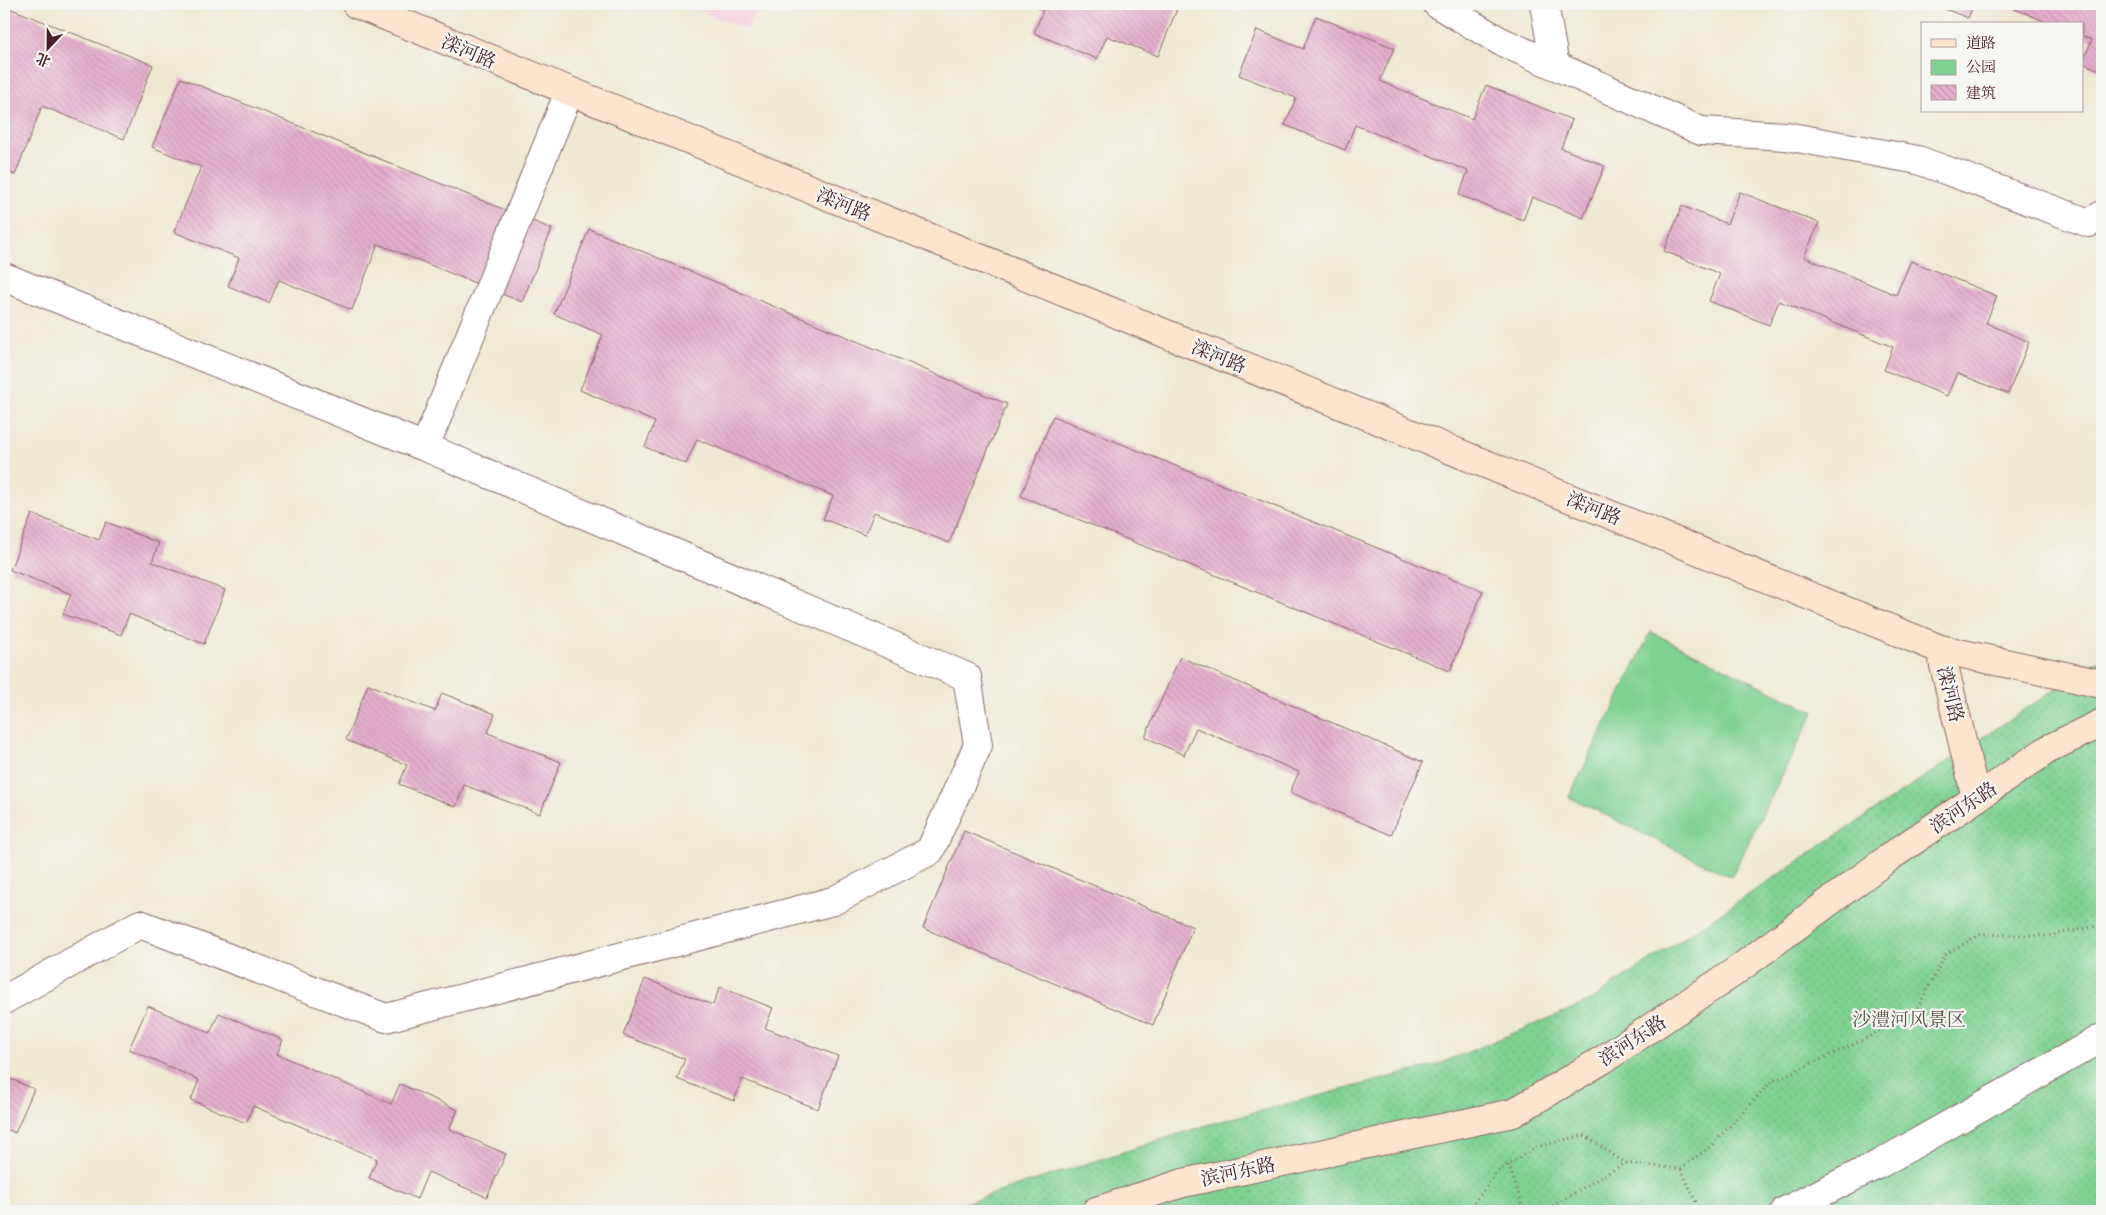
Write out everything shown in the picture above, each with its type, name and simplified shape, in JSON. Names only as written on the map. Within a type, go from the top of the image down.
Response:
[{"type":"street","name":"滦河路","points":[[356,4],[1940,649],[1976,798]]},
{"type":"street","points":[[1437,4],[1500,41],[1701,131],[1786,136],[1918,160],[2089,223],[2102,215]]},
{"type":"street","points":[[1544,4],[1555,66]]},
{"type":"street","points":[[425,447],[569,92]]},
{"type":"street","points":[[4,277],[425,447],[967,677],[978,745],[930,851],[833,901],[386,1018],[140,924],[4,1000]]},
{"type":"street","points":[[1940,649],[2102,684]]},
{"type":"street","name":"滨河东路","points":[[1096,1211],[1183,1182],[1513,1113],[1604,1059],[1733,973],[1894,854],[2050,748],[2102,723]]},
{"type":"street","points":[[1785,1211],[1881,1163],[2102,1038]]},
{"type":"path","points":[[1468,1211],[1497,1172],[1536,1147],[1584,1135],[1625,1163],[1681,1169],[1713,1144],[1771,1082],[1867,1038],[1918,1007],[1946,954],[1981,934],[2048,936],[2102,925]]},
{"type":"path","points":[[1544,1211],[1625,1163]]},
{"type":"path","points":[[1509,1165],[1524,1211]]},
{"type":"path","points":[[1681,1169],[1700,1211]]},
{"type":"shaded area","points":[[683,4],[758,4],[748,30]]},
{"type":"green space","points":[[1651,632],[1814,712],[1731,877],[1569,797]]},
{"type":"green space","name":"沙澧河风景区","points":[[2102,658],[2102,1211],[940,1211],[1210,1124],[1437,1065],[1588,1002]]},
{"type":"building","points":[[1028,4],[1179,4],[1158,56],[1107,36],[1097,59],[1034,33],[1043,10]]},
{"type":"building","points":[[1932,4],[1974,4],[1968,18]]},
{"type":"building","points":[[2003,4],[2102,4],[2102,71],[2084,64],[2084,58],[2092,40],[2084,37],[2084,22],[2046,22]]},
{"type":"building","points":[[4,6],[153,65],[124,139],[42,106],[15,175],[4,170]]},
{"type":"building","points":[[1316,16],[1394,48],[1380,81],[1472,119],[1486,85],[1572,120],[1561,148],[1605,166],[1583,218],[1532,197],[1523,220],[1459,195],[1468,171],[1355,125],[1345,150],[1285,125],[1296,98],[1239,75],[1257,30],[1303,49]]},
{"type":"building","points":[[181,78],[552,229],[522,302],[378,244],[352,310],[279,280],[269,303],[228,286],[239,258],[174,232],[201,167],[152,147]]},
{"type":"building","points":[[1740,192],[1819,223],[1804,257],[1896,295],[1911,261],[1997,296],[1986,323],[2029,342],[2008,394],[1957,373],[1947,396],[1884,370],[1893,347],[1779,301],[1769,325],[1709,301],[1720,274],[1664,251],[1682,206],[1727,224]]},
{"type":"building","points":[[589,229],[1007,404],[949,543],[874,512],[865,535],[823,519],[833,496],[697,439],[686,464],[645,447],[655,422],[580,390],[603,335],[554,314]]},
{"type":"building","points":[[1053,416],[1483,591],[1450,671],[1021,496]]},
{"type":"building","points":[[32,514],[99,540],[106,522],[159,543],[152,562],[225,590],[204,644],[129,614],[121,635],[63,614],[71,594],[10,570]]},
{"type":"building","points":[[1180,657],[1423,762],[1391,835],[1290,792],[1299,772],[1196,728],[1184,755],[1145,737]]},
{"type":"building","points":[[368,684],[435,711],[442,693],[495,714],[488,733],[561,762],[540,814],[464,785],[456,807],[399,784],[407,765],[346,740]]},
{"type":"building","points":[[964,831],[1193,927],[1153,1025],[923,928]]},
{"type":"building","points":[[645,979],[713,1005],[720,987],[773,1008],[765,1028],[838,1056],[818,1109],[742,1079],[734,1101],[677,1079],[685,1059],[623,1035]]},
{"type":"building","points":[[148,1006],[210,1033],[219,1013],[283,1040],[277,1054],[391,1104],[400,1084],[458,1110],[449,1129],[506,1154],[487,1197],[428,1172],[417,1199],[369,1178],[377,1159],[253,1106],[246,1123],[191,1100],[199,1080],[129,1049]]},
{"type":"building","points":[[4,1076],[34,1089],[15,1133],[4,1128]]}]
